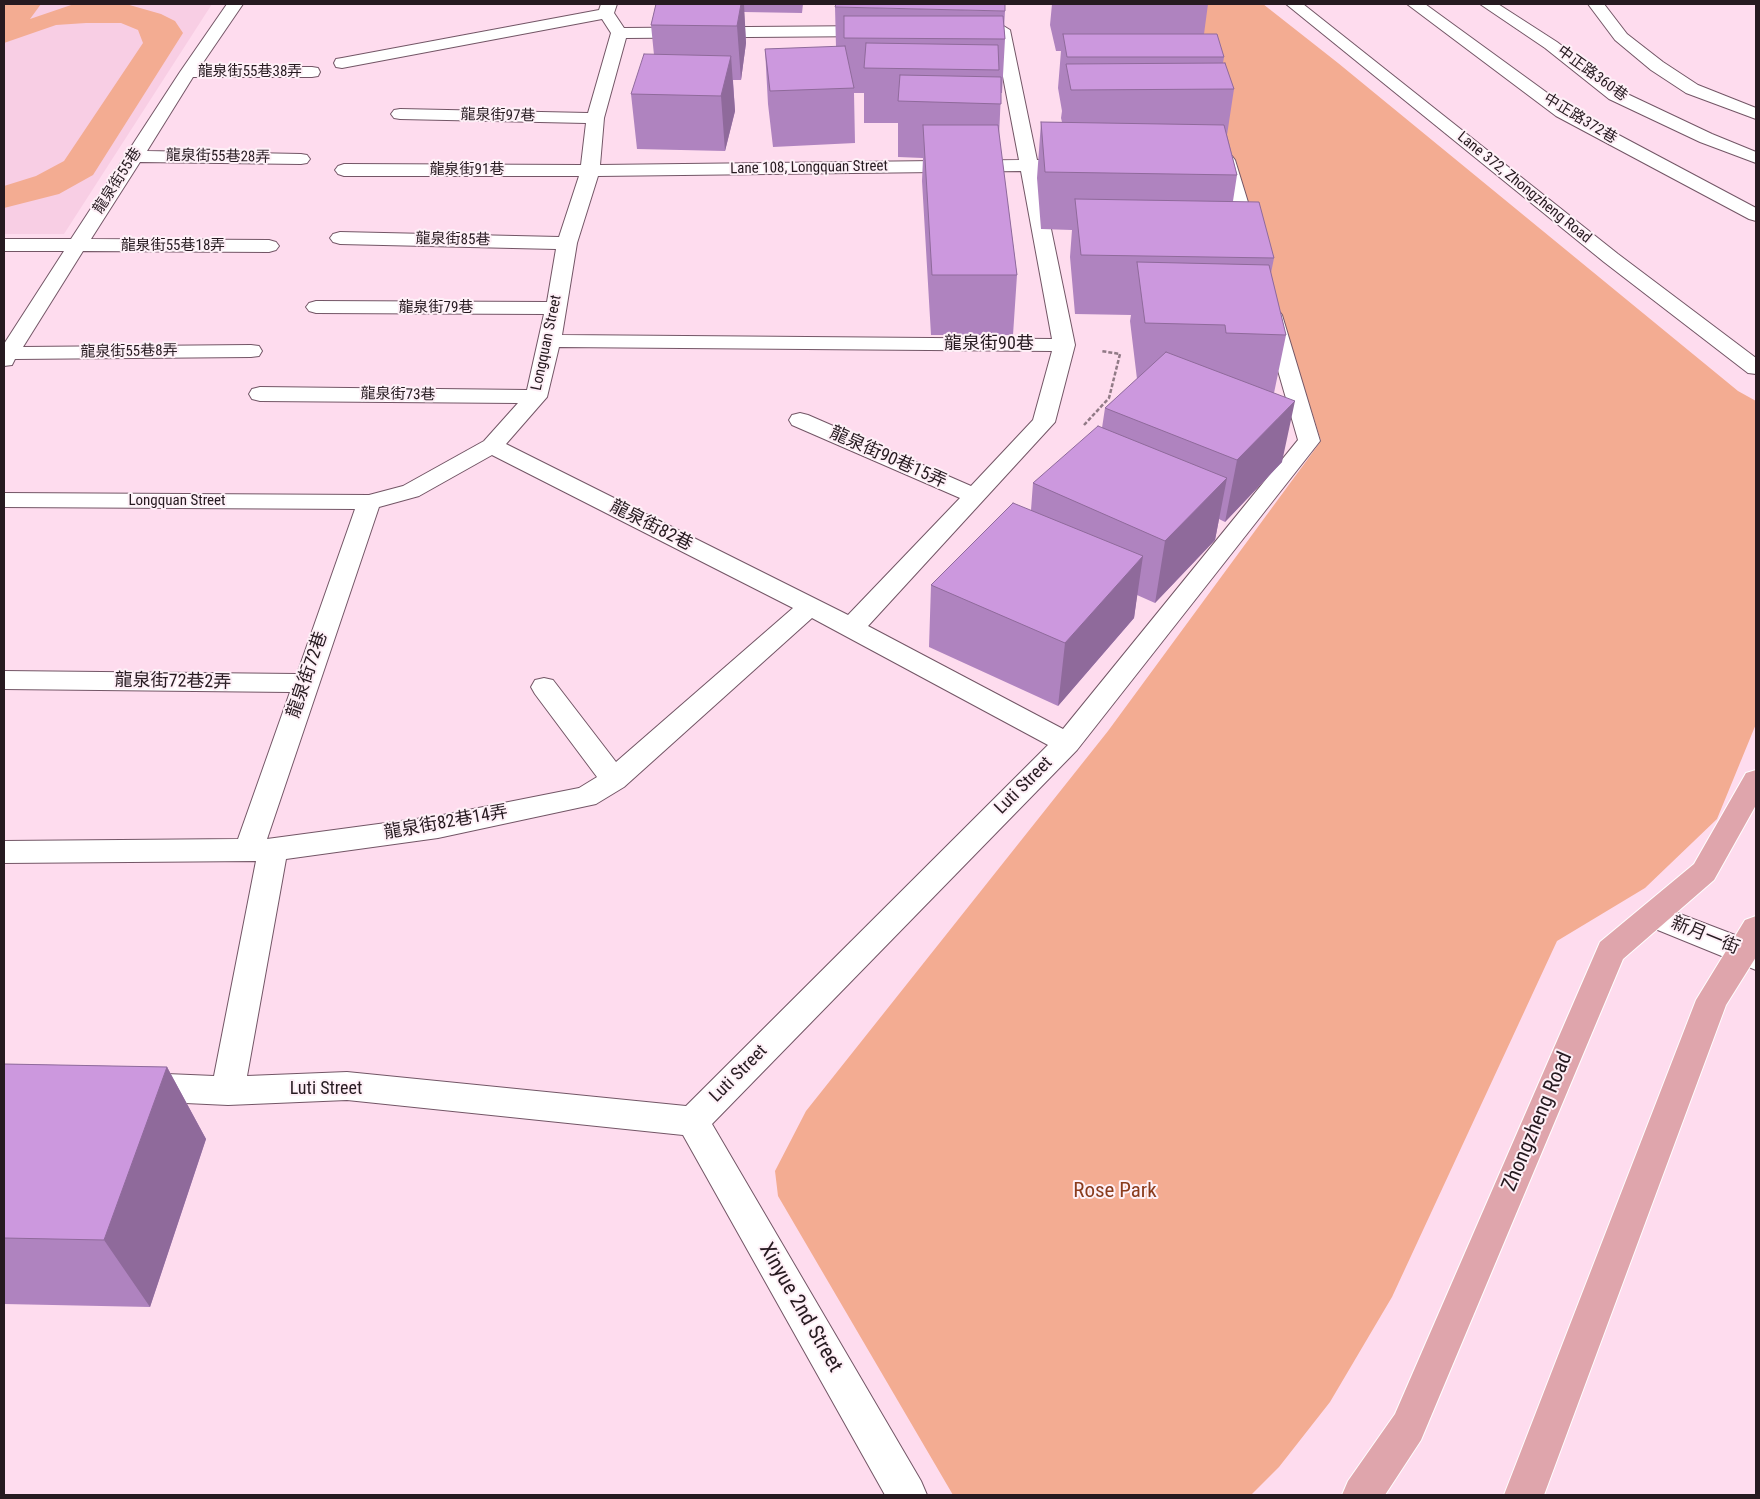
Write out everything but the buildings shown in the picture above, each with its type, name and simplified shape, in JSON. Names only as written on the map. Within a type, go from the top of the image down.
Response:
[{"type":"main road","name":"Zhongzheng Road","points":[[1362,1495],[1408,1427],[1611,952],[1704,872],[1756,780]]},
{"type":"main road","points":[[1524,1495],[1712,1000],[1752,946]]},
{"type":"street","name":"龍泉街55巷","points":[[6,356],[188,72],[235,4]]},
{"type":"street","name":"Lane 372, Zhongzheng Road","points":[[1294,4],[1611,258],[1756,368]]},
{"type":"street","name":"中正路372巷","points":[[1415,4],[1562,112],[1756,215]]},
{"type":"street","name":"中正路360巷","points":[[1488,4],[1551,45],[1615,95],[1706,138],[1756,158]]},
{"type":"street","points":[[1596,4],[1621,37],[1656,66],[1692,89],[1756,114]]},
{"type":"street","points":[[342,63],[607,9],[619,33],[894,31]]},
{"type":"street","points":[[850,629],[1044,422],[1064,345],[1002,30],[963,30]]},
{"type":"street","name":"Longquan Street","points":[[4,500],[369,502],[411,491],[492,446],[536,397],[550,341],[567,243],[590,171],[595,118],[619,33]]},
{"type":"street","name":"龍泉街55巷38弄","points":[[188,72],[312,72]]},
{"type":"street","name":"龍泉街97巷","points":[[400,114],[595,118]]},
{"type":"street","name":"龍泉街55巷28弄","points":[[134,156],[301,159]]},
{"type":"street","points":[[1196,161],[1226,160],[1256,263]]},
{"type":"street","name":"Lane 108, Longquan Street","points":[[590,171],[1097,164]]},
{"type":"street","name":"龍泉街91巷","points":[[344,170],[590,171]]},
{"type":"street","name":"龍泉街85巷","points":[[340,238],[567,243]]},
{"type":"street","name":"龍泉街55巷18弄","points":[[4,245],[269,246]]},
{"type":"street","points":[[1067,743],[1308,441],[1265,291]]},
{"type":"street","name":"龍泉街79巷","points":[[316,307],[555,308]]},
{"type":"street","name":"龍泉街90巷","points":[[550,341],[1064,345]]},
{"type":"street","name":"龍泉街55巷8弄","points":[[6,356],[251,351]]},
{"type":"street","name":"龍泉街73巷","points":[[260,394],[536,397]]},
{"type":"street","name":"龍泉街90巷15弄","points":[[800,420],[975,496]]},
{"type":"street","name":"龍泉街82巷","points":[[492,446],[810,606]]},
{"type":"street","name":"龍泉街72巷","points":[[228,1091],[261,850],[305,683],[369,502]]},
{"type":"street","name":"Luti Street","points":[[111,1086],[228,1091],[347,1086],[693,1121],[1067,743],[810,606]]},
{"type":"street","name":"龍泉街82巷14弄","points":[[261,850],[438,827],[586,797],[614,780],[810,606]]},
{"type":"street","name":"龍泉街72巷2弄","points":[[4,680],[305,683]]},
{"type":"street","points":[[544,687],[614,780]]},
{"type":"street","points":[[4,852],[261,850]]},
{"type":"street","name":"新月一街","points":[[1654,916],[1752,946]]},
{"type":"street","name":"Xinyue 2nd Street","points":[[693,1121],[907,1495]]},
{"type":"shaded area","points":[[4,4],[212,4],[64,234],[4,234]]},
{"type":"green space","points":[[4,4],[41,4],[30,19],[74,4],[126,4],[161,14],[175,21],[183,33],[93,175],[59,194],[4,208],[4,186],[36,176],[64,161],[143,43],[138,30],[121,23],[86,23],[56,25],[4,43]]},
{"type":"green space","name":"Rose Park","points":[[1146,4],[1263,4],[1338,63],[1738,391],[1756,401],[1756,724],[1717,819],[1645,888],[1557,941],[1392,1297],[1330,1402],[1279,1467],[1251,1495],[953,1495],[778,1196],[775,1171],[806,1111],[1108,731],[1321,441],[1189,20]]}]
